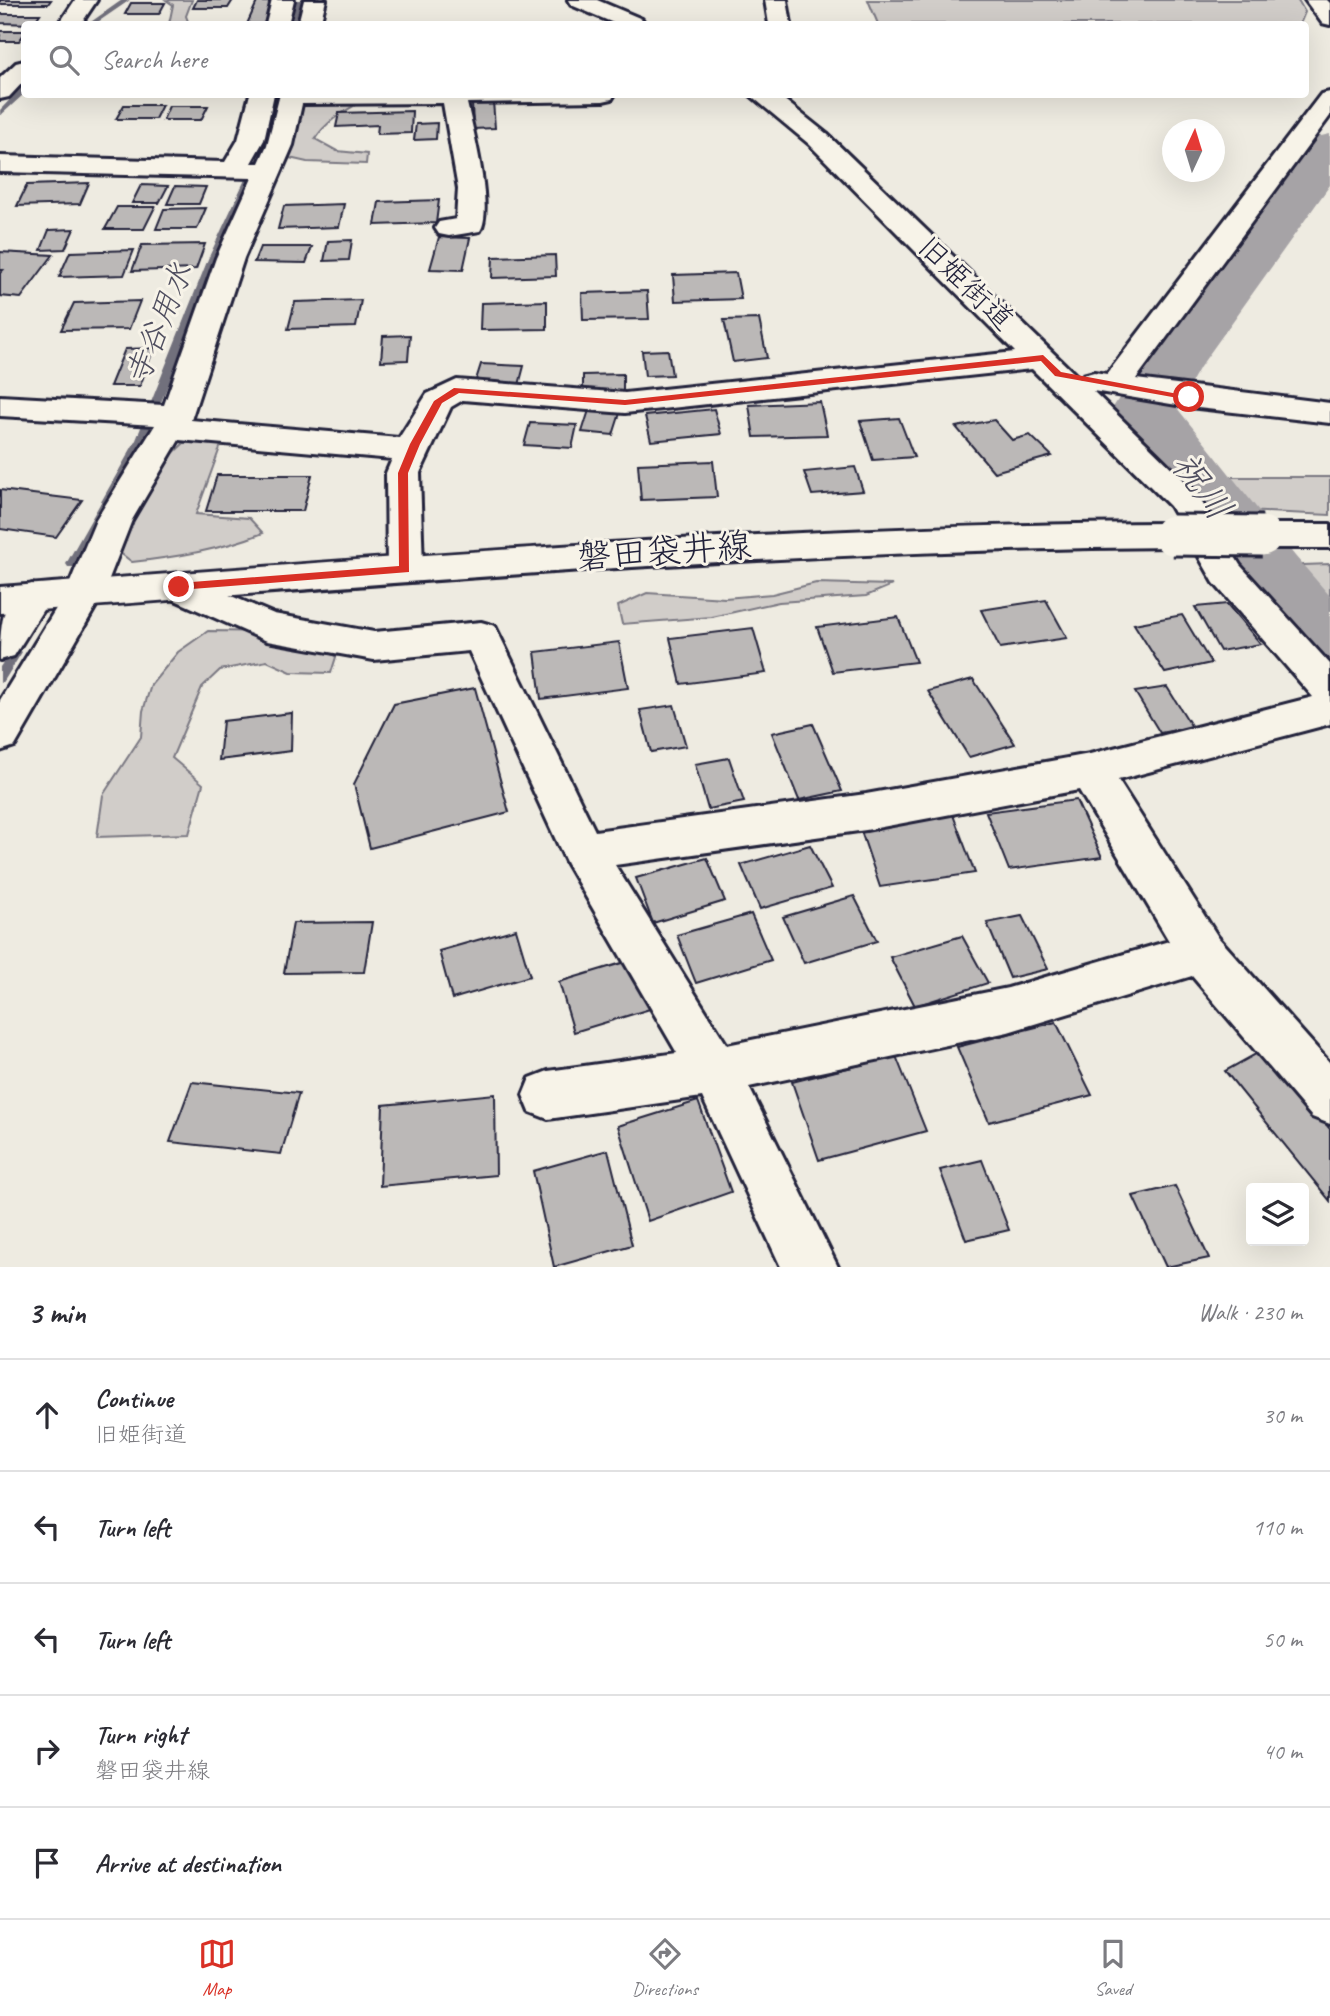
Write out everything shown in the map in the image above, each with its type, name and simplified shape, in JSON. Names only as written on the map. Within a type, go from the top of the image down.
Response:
[{"type":"street","points":[[72,21],[86,0]]},
{"type":"street","points":[[279,21],[283,0]]},
{"type":"street","points":[[310,21],[315,0]]},
{"type":"street","points":[[579,0],[627,21]]},
{"type":"street","points":[[776,0],[780,21]]},
{"type":"street","points":[[1316,0],[1330,18]]},
{"type":"street","points":[[0,92],[21,71]]},
{"type":"street","points":[[1309,93],[1330,93]]},
{"type":"street","points":[[234,170],[280,98]]},
{"type":"street","points":[[0,735],[84,594],[114,520],[174,423],[230,258],[280,145],[282,98]]},
{"type":"street","points":[[449,228],[470,225],[471,188],[454,98]]},
{"type":"street","name":"旧姫街道","points":[[766,98],[817,139],[1183,499],[1227,574],[1330,690]]},
{"type":"street","points":[[1115,385],[1330,99]]},
{"type":"street","points":[[0,164],[269,171]]},
{"type":"street","points":[[405,569],[403,473],[438,401],[457,390],[625,402],[1050,366],[1115,385],[1189,397],[1330,413]]},
{"type":"street","points":[[0,406],[402,449],[415,444]]},
{"type":"street","name":"磐田袋井線","points":[[16,599],[693,548],[1043,534],[1330,536]]},
{"type":"street","points":[[179,587],[267,627],[374,646],[481,636],[583,851],[715,1071],[810,1267]]},
{"type":"street","points":[[0,646],[16,599]]},
{"type":"street","points":[[583,851],[866,812],[1090,771],[1330,708]]},
{"type":"street","points":[[1090,771],[1201,952],[1330,1100]]},
{"type":"street","points":[[548,1095],[715,1071],[1008,1010],[1201,952]]},
{"type":"shaded area","points":[[166,0],[192,0],[186,16],[188,21],[170,21],[173,5]]},
{"type":"shaded area","points":[[868,0],[1298,0],[1305,12],[1301,21],[877,21]]},
{"type":"shaded area","points":[[298,98],[368,98],[333,119],[315,139],[337,151],[367,154],[366,164],[307,162],[276,155]]},
{"type":"shaded area","points":[[225,434],[196,514],[249,518],[263,533],[215,548],[149,560],[132,562],[119,552],[125,519],[167,459],[184,443]]},
{"type":"shaded area","points":[[1221,477],[1330,477],[1330,515],[1245,511],[1208,494]]},
{"type":"shaded area","points":[[1330,564],[1330,610],[1313,608],[1277,566]]},
{"type":"shaded area","points":[[816,583],[892,585],[866,596],[779,602],[712,617],[622,624],[618,606],[647,593],[725,598],[772,594]]},
{"type":"shaded area","points":[[208,631],[297,632],[336,657],[331,673],[291,672],[267,661],[220,670],[202,687],[172,758],[203,784],[189,834],[97,837],[103,795],[141,737],[143,711],[151,685],[178,652]]},
{"type":"building","points":[[0,0],[51,0],[48,4],[0,4]]},
{"type":"building","points":[[197,0],[233,0],[228,8],[193,8]]},
{"type":"building","points":[[257,2],[274,2],[265,21],[248,21]]},
{"type":"building","points":[[131,3],[165,3],[159,14],[125,14]]},
{"type":"building","points":[[0,14],[40,14],[35,21],[0,23]]},
{"type":"building","points":[[0,31],[21,31],[19,41],[0,41]]},
{"type":"building","points":[[493,101],[495,128],[473,129],[472,102]]},
{"type":"building","points":[[124,105],[162,105],[155,119],[116,119]]},
{"type":"building","points":[[169,106],[208,106],[201,120],[163,120]]},
{"type":"building","points":[[412,111],[411,133],[377,134],[378,125],[336,127],[339,113]]},
{"type":"building","points":[[437,123],[436,139],[414,140],[416,124]]},
{"type":"building","points":[[89,183],[80,204],[17,206],[27,185]]},
{"type":"building","points":[[141,185],[168,186],[159,203],[132,203]]},
{"type":"building","points":[[175,186],[206,187],[199,204],[167,204]]},
{"type":"building","points":[[439,200],[436,223],[375,225],[379,202]]},
{"type":"building","points":[[344,204],[339,227],[278,229],[284,206]]},
{"type":"building","points":[[117,207],[155,207],[144,229],[105,229]]},
{"type":"building","points":[[206,208],[197,229],[156,229],[164,209]]},
{"type":"building","points":[[74,229],[65,249],[41,250],[49,230]]},
{"type":"building","points":[[439,237],[470,238],[463,270],[430,269]]},
{"type":"building","points":[[352,240],[349,260],[324,261],[328,241]]},
{"type":"building","points":[[205,244],[196,269],[132,271],[142,245]]},
{"type":"building","points":[[260,247],[312,247],[306,263],[254,262]]},
{"type":"building","points":[[134,250],[124,275],[59,277],[70,252]]},
{"type":"building","points":[[0,252],[53,255],[21,298],[0,296],[0,273],[3,270],[0,270]]},
{"type":"building","points":[[555,255],[556,276],[492,278],[493,257]]},
{"type":"building","points":[[736,273],[741,299],[675,301],[673,275]]},
{"type":"building","points":[[647,291],[649,319],[583,320],[582,293]]},
{"type":"building","points":[[361,300],[356,327],[288,329],[295,302]]},
{"type":"building","points":[[140,301],[129,329],[61,330],[74,303]]},
{"type":"building","points":[[547,301],[547,329],[480,330],[481,303]]},
{"type":"building","points":[[759,319],[767,358],[733,362],[724,320]]},
{"type":"building","points":[[410,335],[408,360],[381,361],[383,336]]},
{"type":"building","points":[[154,348],[140,386],[110,386],[125,349]]},
{"type":"building","points":[[668,350],[672,375],[645,376],[642,351]]},
{"type":"building","points":[[481,364],[524,366],[519,385],[475,383]]},
{"type":"building","points":[[623,374],[623,393],[583,393],[583,375]]},
{"type":"building","points":[[820,402],[827,435],[754,437],[749,405]]},
{"type":"building","points":[[590,407],[621,410],[613,435],[582,432]]},
{"type":"building","points":[[714,409],[721,434],[651,441],[645,416]]},
{"type":"building","points":[[899,418],[914,457],[873,460],[860,421]]},
{"type":"building","points":[[994,420],[1012,440],[1030,435],[1052,456],[994,472],[956,427]]},
{"type":"building","points":[[530,423],[577,425],[572,448],[524,445]]},
{"type":"building","points":[[713,461],[717,497],[641,500],[638,464]]},
{"type":"building","points":[[855,467],[863,491],[812,495],[804,472]]},
{"type":"building","points":[[217,475],[312,475],[303,511],[206,511]]},
{"type":"building","points":[[0,490],[82,500],[56,537],[0,529]]},
{"type":"building","points":[[1046,600],[1067,638],[1000,648],[981,610]]},
{"type":"building","points":[[1227,604],[1261,644],[1220,651],[1195,607]]},
{"type":"building","points":[[1182,615],[1211,663],[1165,673],[1134,624]]},
{"type":"building","points":[[898,617],[916,662],[833,672],[817,627]]},
{"type":"building","points":[[753,628],[766,673],[681,684],[670,638]]},
{"type":"building","points":[[619,642],[628,688],[541,699],[535,652]]},
{"type":"building","points":[[973,679],[1015,744],[969,757],[928,691]]},
{"type":"building","points":[[1167,687],[1192,727],[1160,733],[1135,692]]},
{"type":"building","points":[[475,688],[509,812],[370,848],[354,784],[394,704]]},
{"type":"building","points":[[674,705],[686,746],[651,752],[640,710]]},
{"type":"building","points":[[292,713],[291,751],[219,760],[223,721]]},
{"type":"building","points":[[813,724],[842,791],[799,800],[772,733]]},
{"type":"building","points":[[729,758],[744,802],[708,809],[695,764]]},
{"type":"building","points":[[1076,800],[1102,857],[1009,870],[986,812]]},
{"type":"building","points":[[953,815],[975,873],[880,887],[860,828]]},
{"type":"building","points":[[810,845],[832,888],[760,909],[741,865]]},
{"type":"building","points":[[707,858],[725,901],[653,923],[636,878]]},
{"type":"building","points":[[854,896],[877,941],[804,963],[783,917]]},
{"type":"building","points":[[751,914],[771,960],[696,983],[677,935]]},
{"type":"building","points":[[1022,916],[1048,969],[1010,978],[987,923]]},
{"type":"building","points":[[372,922],[364,972],[284,973],[293,923]]},
{"type":"building","points":[[516,929],[530,976],[452,999],[439,951]]},
{"type":"building","points":[[962,936],[988,983],[915,1006],[890,957]]},
{"type":"building","points":[[635,959],[653,1008],[574,1032],[559,982]]},
{"type":"building","points":[[1056,1022],[1092,1095],[989,1122],[957,1047]]},
{"type":"building","points":[[1263,1050],[1330,1129],[1330,1201],[1225,1071]]},
{"type":"building","points":[[896,1056],[926,1131],[819,1160],[792,1082]]},
{"type":"building","points":[[192,1082],[299,1093],[281,1154],[170,1142]]},
{"type":"building","points":[[495,1094],[496,1175],[380,1186],[383,1105]]},
{"type":"building","points":[[698,1101],[731,1192],[648,1221],[618,1126]]},
{"type":"building","points":[[608,1150],[632,1245],[554,1267],[533,1171]]},
{"type":"building","points":[[982,1160],[1009,1230],[966,1240],[940,1170]]},
{"type":"building","points":[[1175,1186],[1209,1258],[1166,1267],[1133,1196]]},
{"type":"waterway","points":[[96,21],[127,0]]},
{"type":"waterway","name":"寺谷用水","points":[[295,21],[299,0]]},
{"type":"waterway","points":[[0,114],[21,93]]},
{"type":"waterway","name":"寺谷用水","points":[[72,564],[141,440],[213,259],[266,143],[276,98]]},
{"type":"waterway","name":"祝川","points":[[1330,149],[1171,365],[1144,409],[1269,574],[1330,646]]},
{"type":"waterway","name":"寺谷用水","points":[[0,678],[16,652]]},
{"type":"route","points":[[179,587],[405,569],[403,473],[438,401],[457,390],[625,402],[1043,358],[1058,374],[1189,397]]}]
